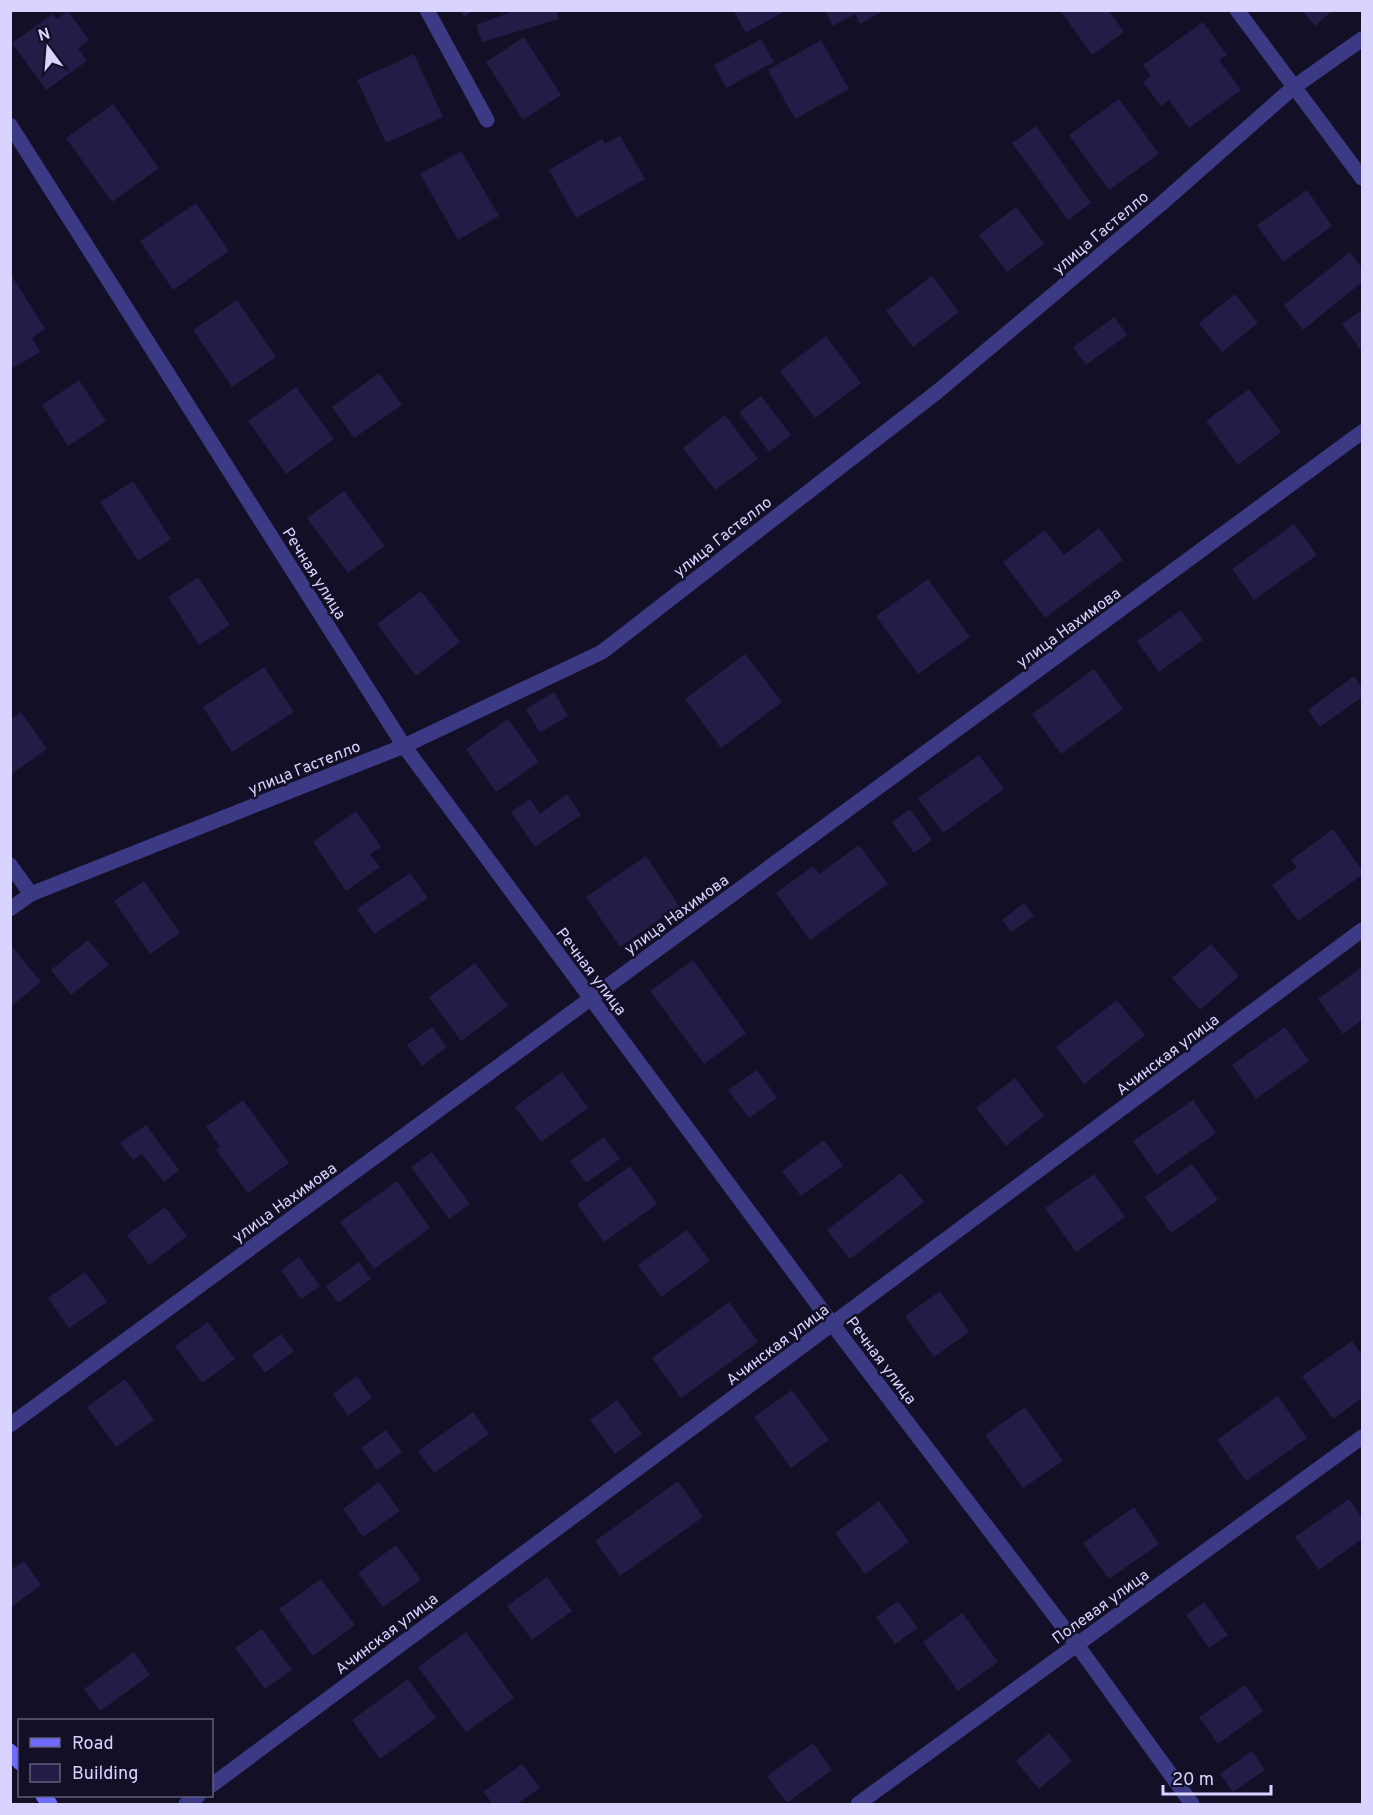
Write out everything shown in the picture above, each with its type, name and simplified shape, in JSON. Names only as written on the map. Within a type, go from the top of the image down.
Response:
[{"type":"street","points":[[427,10],[487,120]]},
{"type":"street","points":[[1237,10],[1362,178]]},
{"type":"street","name":"улица Гастелло","points":[[10,909],[31,894],[404,746],[602,652],[937,392],[1161,204],[1294,87],[1362,39]]},
{"type":"street","name":"Речная улица","points":[[10,125],[404,746],[833,1324],[1077,1645],[1192,1804]]},
{"type":"street","name":"улица Нахимова","points":[[10,1425],[1362,432]]},
{"type":"street","points":[[10,865],[31,894]]},
{"type":"street","name":"Ачинская улица","points":[[213,1784],[1362,930]]},
{"type":"street","name":"Полевая улица","points":[[858,1804],[1362,1437]]},
{"type":"building","points":[[460,10],[474,10],[464,17]]},
{"type":"building","points":[[516,10],[556,10],[559,19],[482,42],[476,25]]},
{"type":"building","points":[[733,10],[787,10],[746,33]]},
{"type":"building","points":[[825,10],[885,10],[860,24],[855,14],[833,26]]},
{"type":"building","points":[[1060,10],[1108,10],[1124,32],[1092,55]]},
{"type":"building","points":[[1302,10],[1333,10],[1315,26]]},
{"type":"building","points":[[68,11],[89,40],[78,48],[87,61],[46,90],[12,43],[53,14],[57,19]]},
{"type":"building","points":[[1203,22],[1227,55],[1219,60],[1241,90],[1189,128],[1169,100],[1161,106],[1143,82],[1151,76],[1143,65]]},
{"type":"building","points":[[524,37],[561,95],[523,120],[486,62]]},
{"type":"building","points":[[761,39],[774,62],[726,88],[714,65]]},
{"type":"building","points":[[821,40],[849,89],[795,119],[768,70]]},
{"type":"building","points":[[414,54],[443,117],[386,143],[357,80]]},
{"type":"building","points":[[1119,99],[1159,154],[1109,190],[1069,135]]},
{"type":"building","points":[[113,104],[159,168],[112,202],[66,138]]},
{"type":"building","points":[[1036,126],[1091,203],[1068,220],[1012,143]]},
{"type":"building","points":[[620,136],[645,179],[576,218],[549,170],[602,139],[605,144]]},
{"type":"building","points":[[461,151],[499,216],[458,240],[420,174]]},
{"type":"building","points":[[1307,190],[1332,226],[1283,262],[1257,225]]},
{"type":"building","points":[[196,203],[229,251],[173,290],[140,241]]},
{"type":"building","points":[[1016,207],[1044,244],[1007,272],[979,235]]},
{"type":"building","points":[[1350,252],[1362,268],[1362,282],[1303,330],[1284,305]]},
{"type":"building","points":[[10,273],[45,329],[32,338],[40,352],[13,368],[10,365]]},
{"type":"building","points":[[932,276],[959,312],[913,347],[886,311]]},
{"type":"building","points":[[1235,294],[1258,323],[1222,352],[1199,323]]},
{"type":"building","points":[[237,300],[276,357],[232,387],[193,330]]},
{"type":"building","points":[[1362,310],[1362,352],[1342,324]]},
{"type":"building","points":[[1114,317],[1127,335],[1086,365],[1073,347]]},
{"type":"building","points":[[826,336],[861,383],[815,418],[780,371]]},
{"type":"building","points":[[379,373],[402,405],[354,438],[332,407]]},
{"type":"building","points":[[79,380],[106,421],[68,446],[42,405]]},
{"type":"building","points":[[296,387],[334,439],[286,474],[248,421]]},
{"type":"building","points":[[1249,389],[1281,432],[1238,465],[1206,421]]},
{"type":"building","points":[[761,396],[791,435],[769,452],[739,412]]},
{"type":"building","points":[[725,415],[758,459],[715,490],[683,448]]},
{"type":"building","points":[[133,481],[171,539],[138,561],[100,502]]},
{"type":"building","points":[[344,491],[385,546],[348,573],[307,518]]},
{"type":"building","points":[[1294,524],[1317,555],[1254,600],[1232,569]]},
{"type":"building","points":[[1099,528],[1123,560],[1045,618],[1003,562],[1045,530],[1064,555]]},
{"type":"building","points":[[198,577],[230,625],[199,645],[168,597]]},
{"type":"building","points":[[928,579],[970,637],[918,674],[876,616]]},
{"type":"building","points":[[421,591],[460,642],[416,676],[377,624]]},
{"type":"building","points":[[1181,610],[1203,640],[1159,672],[1137,641]]},
{"type":"building","points":[[745,654],[782,702],[721,748],[685,699]]},
{"type":"building","points":[[264,667],[294,712],[232,752],[203,707]]},
{"type":"building","points":[[1094,669],[1123,709],[1061,754],[1032,714]]},
{"type":"building","points":[[1354,676],[1362,688],[1362,697],[1320,727],[1308,710]]},
{"type":"building","points":[[554,692],[568,716],[540,733],[526,709]]},
{"type":"building","points":[[21,712],[47,749],[10,775],[10,720]]},
{"type":"building","points":[[508,719],[539,762],[496,792],[466,749]]},
{"type":"building","points":[[979,755],[1004,789],[943,833],[918,798]]},
{"type":"building","points":[[567,794],[581,815],[535,847],[511,812],[530,799],[540,814]]},
{"type":"building","points":[[910,809],[932,840],[914,853],[892,822]]},
{"type":"building","points":[[356,811],[381,847],[370,854],[380,867],[346,891],[313,842]]},
{"type":"building","points":[[1333,829],[1362,870],[1362,875],[1298,921],[1272,885],[1297,867],[1291,860]]},
{"type":"building","points":[[859,845],[888,884],[810,940],[776,893],[813,866],[819,874]]},
{"type":"building","points":[[646,856],[679,906],[620,947],[586,897]]},
{"type":"building","points":[[410,873],[428,898],[374,934],[357,909]]},
{"type":"building","points":[[144,881],[180,933],[150,954],[114,901]]},
{"type":"building","points":[[1024,903],[1034,916],[1011,932],[1002,920]]},
{"type":"building","points":[[88,940],[109,965],[71,995],[51,970]]},
{"type":"building","points":[[10,944],[41,982],[10,1007]]},
{"type":"building","points":[[1211,944],[1239,976],[1200,1010],[1172,978]]},
{"type":"building","points":[[693,960],[746,1033],[704,1064],[650,991]]},
{"type":"building","points":[[475,963],[508,1006],[461,1041],[429,997]]},
{"type":"building","points":[[1362,967],[1362,1020],[1343,1034],[1318,999]]},
{"type":"building","points":[[1117,1000],[1145,1035],[1084,1084],[1056,1047]]},
{"type":"building","points":[[432,1027],[447,1047],[422,1066],[407,1045]]},
{"type":"building","points":[[1285,1027],[1309,1061],[1256,1099],[1232,1065]]},
{"type":"building","points":[[757,1070],[777,1098],[749,1118],[728,1090]]},
{"type":"building","points":[[562,1072],[588,1108],[541,1142],[515,1107]]},
{"type":"building","points":[[1015,1078],[1044,1116],[1006,1146],[976,1108]]},
{"type":"building","points":[[243,1100],[289,1163],[248,1193],[216,1150],[220,1147],[206,1127]]},
{"type":"building","points":[[1193,1100],[1216,1133],[1157,1175],[1133,1141]]},
{"type":"building","points":[[146,1125],[179,1170],[164,1182],[142,1154],[133,1160],[120,1143]]},
{"type":"building","points":[[604,1137],[620,1159],[586,1183],[570,1161]]},
{"type":"building","points":[[824,1140],[843,1166],[801,1196],[782,1171]]},
{"type":"building","points":[[432,1152],[470,1204],[449,1219],[411,1167]]},
{"type":"building","points":[[1192,1164],[1218,1200],[1171,1233],[1145,1197]]},
{"type":"building","points":[[630,1166],[657,1204],[604,1242],[577,1204]]},
{"type":"building","points":[[901,1173],[924,1202],[850,1259],[827,1230]]},
{"type":"building","points":[[1094,1174],[1125,1217],[1076,1252],[1045,1208]]},
{"type":"building","points":[[397,1181],[430,1228],[374,1269],[340,1222]]},
{"type":"building","points":[[165,1207],[187,1236],[149,1265],[127,1235]]},
{"type":"building","points":[[687,1230],[710,1261],[661,1297],[638,1265]]},
{"type":"building","points":[[299,1257],[320,1286],[301,1299],[281,1270]]},
{"type":"building","points":[[359,1262],[371,1279],[338,1303],[326,1286]]},
{"type":"building","points":[[85,1272],[107,1302],[69,1328],[48,1298]]},
{"type":"building","points":[[940,1291],[969,1332],[934,1357],[905,1316]]},
{"type":"building","points":[[729,1302],[758,1342],[681,1398],[652,1358]]},
{"type":"building","points":[[208,1322],[235,1359],[202,1383],[175,1346]]},
{"type":"building","points":[[281,1334],[294,1351],[265,1373],[252,1355]]},
{"type":"building","points":[[1352,1341],[1362,1355],[1362,1398],[1333,1419],[1302,1376]]},
{"type":"building","points":[[357,1376],[372,1398],[348,1416],[333,1394]]},
{"type":"building","points":[[125,1379],[154,1420],[116,1447],[87,1407]]},
{"type":"building","points":[[792,1390],[829,1440],[791,1468],[754,1417]]},
{"type":"building","points":[[1278,1396],[1307,1438],[1246,1481],[1217,1440]]},
{"type":"building","points":[[617,1400],[642,1434],[615,1454],[590,1420]]},
{"type":"building","points":[[1025,1407],[1063,1461],[1023,1488],[985,1435]]},
{"type":"building","points":[[473,1412],[489,1434],[434,1473],[418,1451]]},
{"type":"building","points":[[386,1430],[402,1452],[377,1470],[361,1448]]},
{"type":"building","points":[[678,1481],[703,1517],[620,1576],[595,1541]]},
{"type":"building","points":[[379,1482],[400,1511],[363,1537],[343,1509]]},
{"type":"building","points":[[1349,1499],[1362,1518],[1362,1539],[1319,1570],[1295,1537]]},
{"type":"building","points":[[879,1501],[909,1542],[865,1574],[835,1533]]},
{"type":"building","points":[[1134,1507],[1159,1544],[1109,1579],[1083,1543]]},
{"type":"building","points":[[396,1545],[421,1580],[383,1607],[358,1573]]},
{"type":"building","points":[[24,1561],[41,1585],[10,1608],[10,1570]]},
{"type":"building","points":[[547,1577],[572,1611],[532,1640],[507,1606]]},
{"type":"building","points":[[321,1579],[355,1625],[313,1656],[279,1609]]},
{"type":"building","points":[[898,1601],[918,1628],[895,1644],[876,1617]]},
{"type":"building","points":[[1204,1602],[1228,1635],[1209,1648],[1186,1615]]},
{"type":"building","points":[[962,1613],[998,1662],[958,1691],[923,1642]]},
{"type":"building","points":[[262,1629],[292,1670],[265,1689],[235,1648]]},
{"type":"building","points":[[466,1632],[514,1698],[466,1732],[418,1667]]},
{"type":"building","points":[[134,1652],[150,1675],[100,1711],[84,1689]]},
{"type":"building","points":[[408,1679],[436,1718],[380,1759],[352,1720]]},
{"type":"building","points":[[1245,1685],[1263,1711],[1218,1744],[1199,1717]]},
{"type":"building","points":[[1049,1733],[1072,1761],[1039,1789],[1016,1761]]},
{"type":"building","points":[[813,1743],[832,1770],[787,1803],[767,1776]]},
{"type":"building","points":[[1252,1751],[1265,1770],[1233,1792],[1220,1774]]},
{"type":"building","points":[[522,1764],[540,1788],[517,1804],[493,1804],[483,1792]]}]
